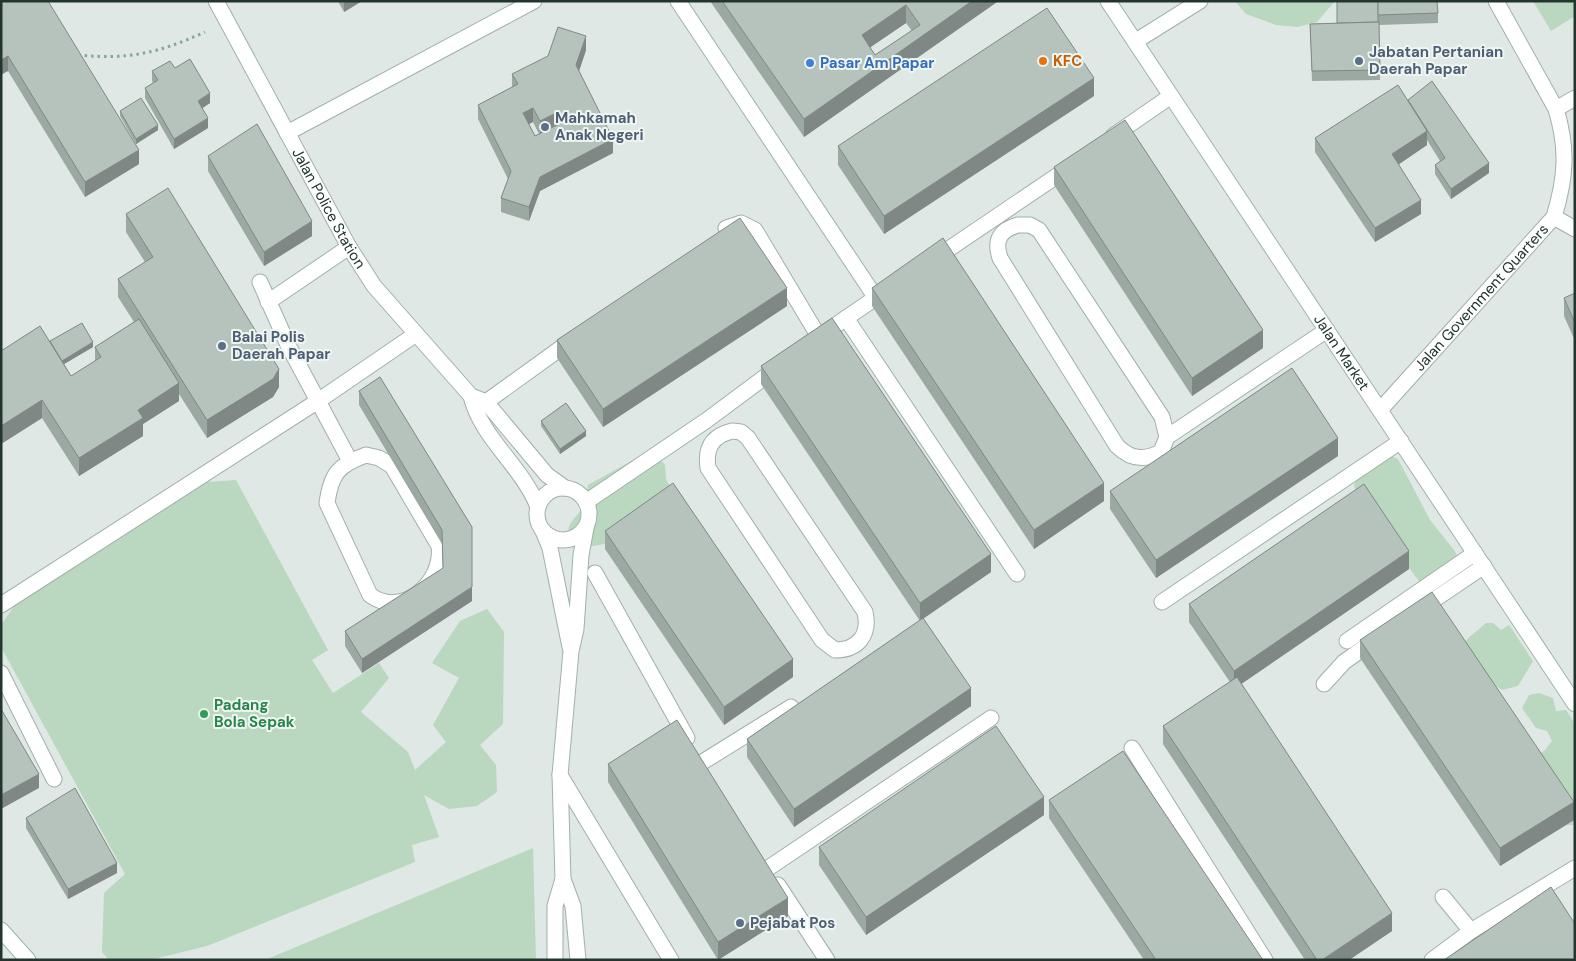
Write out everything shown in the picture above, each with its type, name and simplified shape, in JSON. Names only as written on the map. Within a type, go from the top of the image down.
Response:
[{"type":"street","name":"Jalan Police Station","points":[[216,1],[349,247],[374,286],[471,396],[486,402],[547,475],[565,488]]},
{"type":"street","points":[[287,133],[534,1]]},
{"type":"street","points":[[678,1],[876,298]]},
{"type":"street","name":"Jalan Market","points":[[1108,1],[1575,704]]},
{"type":"street","points":[[1136,41],[1200,1]]},
{"type":"street","name":"Jalan Government Quarters","points":[[1380,409],[1554,217],[1563,187],[1566,155],[1562,129],[1556,110],[1496,1]]},
{"type":"street","points":[[1097,148],[1171,96]]},
{"type":"street","points":[[1556,110],[1575,98]]},
{"type":"street","points":[[925,265],[1003,222],[1081,159]]},
{"type":"street","points":[[1554,217],[1575,229]]},
{"type":"street","points":[[1003,222],[1030,225],[1039,230],[1162,417],[1168,437]]},
{"type":"street","points":[[1003,222],[996,248],[1000,258],[1117,446],[1126,455],[1145,458],[1161,452],[1168,437],[1327,330]]},
{"type":"street","points":[[712,238],[735,224],[741,224],[755,230],[819,337]]},
{"type":"street","points":[[268,302],[349,247]]},
{"type":"street","points":[[260,282],[267,295],[268,302],[350,461]]},
{"type":"street","points":[[803,349],[900,282]]},
{"type":"street","points":[[846,318],[1017,574]]},
{"type":"street","points":[[486,402],[583,332]]},
{"type":"street","points":[[1,605],[318,401],[416,334]]},
{"type":"street","points":[[586,502],[707,420],[787,360]]},
{"type":"street","name":"Jalan Police Station","points":[[471,396],[475,413],[532,491],[538,506]]},
{"type":"street","points":[[707,420],[718,436]]},
{"type":"street","points":[[732,431],[741,432],[748,438],[865,612],[866,630],[864,636],[853,647],[835,650],[822,640],[708,468],[708,451],[711,442],[718,436],[732,431]]},
{"type":"street","points":[[1162,602],[1401,441]]},
{"type":"street","points":[[366,455],[379,458],[392,466],[439,546],[440,558],[437,572],[427,586],[402,601],[390,604],[379,601],[370,595],[327,503],[329,488],[337,470],[350,461],[366,455]]},
{"type":"street","points":[[555,960],[555,906],[563,879],[560,775],[571,651],[576,629],[581,555],[589,511],[581,495],[565,488],[548,493],[542,498],[536,515],[550,548],[571,651]]},
{"type":"street","points":[[543,531],[549,537],[565,541],[580,534],[586,528]]},
{"type":"street","points":[[1347,641],[1475,553]]},
{"type":"street","points":[[1410,617],[1484,566]]},
{"type":"street","points":[[595,573],[711,779]]},
{"type":"street","points":[[1324,684],[1344,662],[1385,634]]},
{"type":"street","points":[[1,673],[54,779]]},
{"type":"street","points":[[701,763],[791,707]]},
{"type":"street","points":[[767,868],[991,718]]},
{"type":"street","points":[[1132,748],[1265,960]]},
{"type":"street","points":[[560,775],[671,960]]},
{"type":"street","points":[[757,852],[827,960]]},
{"type":"street","points":[[1432,960],[1471,931],[1575,868]]},
{"type":"street","points":[[563,879],[573,906],[578,960]]},
{"type":"street","points":[[1444,897],[1471,931]]},
{"type":"street","points":[[1,930],[28,960]]},
{"type":"path","points":[[77,54],[97,57],[158,52],[227,21]]},
{"type":"green space","points":[[1235,1],[1335,1],[1317,22],[1297,27],[1276,25],[1246,14]]},
{"type":"green space","points":[[1533,1],[1575,1],[1575,16],[1551,31]]},
{"type":"green space","points":[[654,453],[665,465],[666,479],[673,492],[614,542],[583,548],[573,541],[568,529],[586,501],[588,485],[642,455]]},
{"type":"green space","points":[[1388,454],[1398,459],[1430,520],[1454,550],[1466,571],[1446,592],[1423,587],[1358,496],[1354,485],[1364,465]]},
{"type":"green space","points":[[236,480],[328,650],[312,660],[333,693],[379,663],[389,678],[361,712],[408,752],[415,770],[446,742],[433,725],[459,678],[432,663],[460,621],[487,609],[504,632],[503,724],[480,745],[496,765],[497,792],[477,806],[449,809],[424,795],[439,837],[412,845],[415,862],[207,946],[150,960],[109,960],[102,952],[104,893],[125,874],[1,647],[1,625],[19,599],[207,482]]},
{"type":"green space","points":[[1486,623],[1493,623],[1501,630],[1509,625],[1533,661],[1518,686],[1502,690],[1489,681],[1462,646],[1470,636]]},
{"type":"green space","points":[[1539,693],[1553,698],[1556,711],[1566,710],[1575,724],[1575,825],[1566,825],[1536,757],[1552,741],[1547,731],[1536,728],[1522,708],[1529,695]]},
{"type":"green space","points":[[533,848],[536,960],[265,960]]},
{"type":"building","points":[[1,1],[48,1],[139,150],[85,182],[8,56],[1,60]]},
{"type":"building","name":"Pasar Am Papar","points":[[722,1],[972,1],[804,119]],"holes":[[[906,5],[920,25],[875,55],[862,35]]]},
{"type":"building","points":[[1337,1],[1378,1],[1378,22],[1337,23]]},
{"type":"building","points":[[1378,1],[1437,1],[1438,13],[1378,15]]},
{"type":"building","points":[[1047,8],[1094,78],[884,216],[838,146]]},
{"type":"building","points":[[1379,22],[1380,70],[1312,71],[1310,24]]},
{"type":"building","points":[[558,27],[586,36],[576,65],[613,139],[540,177],[529,207],[501,198],[511,171],[478,105],[518,84],[512,74],[548,56]],"holes":[[[533,108],[540,121],[554,114],[559,124],[535,136],[523,113]]]},
{"type":"building","points":[[190,59],[210,93],[198,101],[208,118],[174,139],[145,88],[158,80],[152,71],[170,61],[175,68]]},
{"type":"building","points":[[1432,81],[1489,163],[1451,189],[1435,165],[1445,158],[1408,100]]},
{"type":"building","points":[[1398,85],[1427,131],[1392,154],[1421,200],[1375,228],[1315,138]]},
{"type":"building","points":[[141,98],[158,125],[136,139],[120,111]]},
{"type":"building","points":[[1125,120],[1263,330],[1192,378],[1054,167]]},
{"type":"building","points":[[257,124],[312,221],[264,252],[208,156]]},
{"type":"building","points":[[168,188],[279,369],[273,379],[207,420],[118,279],[153,257],[126,214]]},
{"type":"building","points":[[740,218],[787,288],[603,409],[557,340]]},
{"type":"building","points":[[943,238],[1104,483],[1034,530],[872,288]]},
{"type":"building","points":[[1575,293],[1575,323],[1564,298]]},
{"type":"building","points":[[832,318],[991,554],[920,603],[761,366]]},
{"type":"building","points":[[139,319],[179,383],[138,410],[143,418],[79,458],[42,400],[1,426],[1,351],[40,326],[71,376],[101,357],[95,347]]},
{"type":"building","points":[[82,323],[93,342],[62,361],[50,341]]},
{"type":"building","points":[[1292,368],[1338,438],[1156,560],[1110,491]]},
{"type":"building","points":[[380,377],[472,527],[472,587],[362,659],[345,631],[443,568],[442,530],[359,391]]},
{"type":"building","points":[[566,403],[586,431],[560,449],[541,421]]},
{"type":"building","points":[[673,483],[793,659],[724,707],[605,531]]},
{"type":"building","points":[[1364,484],[1409,551],[1234,671],[1189,604]]},
{"type":"building","points":[[1432,592],[1574,802],[1500,848],[1360,640]]},
{"type":"building","points":[[923,618],[971,688],[794,809],[747,739]]},
{"type":"building","points":[[1237,677],[1392,913],[1322,960],[1317,960],[1163,726]]},
{"type":"building","points":[[1,709],[39,774],[1,795]]},
{"type":"building","points":[[677,720],[788,898],[718,942],[608,764]]},
{"type":"building","points":[[996,726],[1044,797],[866,917],[819,847]]},
{"type":"building","points":[[1123,751],[1263,960],[1156,960],[1049,800]]},
{"type":"building","points":[[75,788],[117,863],[68,889],[26,818]]},
{"type":"building","points":[[1551,887],[1575,924],[1575,960],[1444,960]]},
{"type":"place","name":"KFC","points":[[1043,61]]},
{"type":"place","name":"Jabatan Pertanian Daerah Papar","points":[[1359,61]]},
{"type":"place","name":"Pasar Am Papar","points":[[810,63]]},
{"type":"place","name":"Mahkamah Anak Negeri","points":[[545,127]]},
{"type":"place","name":"Balai Polis Daerah Papar","points":[[222,346]]},
{"type":"place","name":"Padang Bola Sepak","points":[[204,714]]},
{"type":"place","name":"Pejabat Pos","points":[[740,923]]}]
